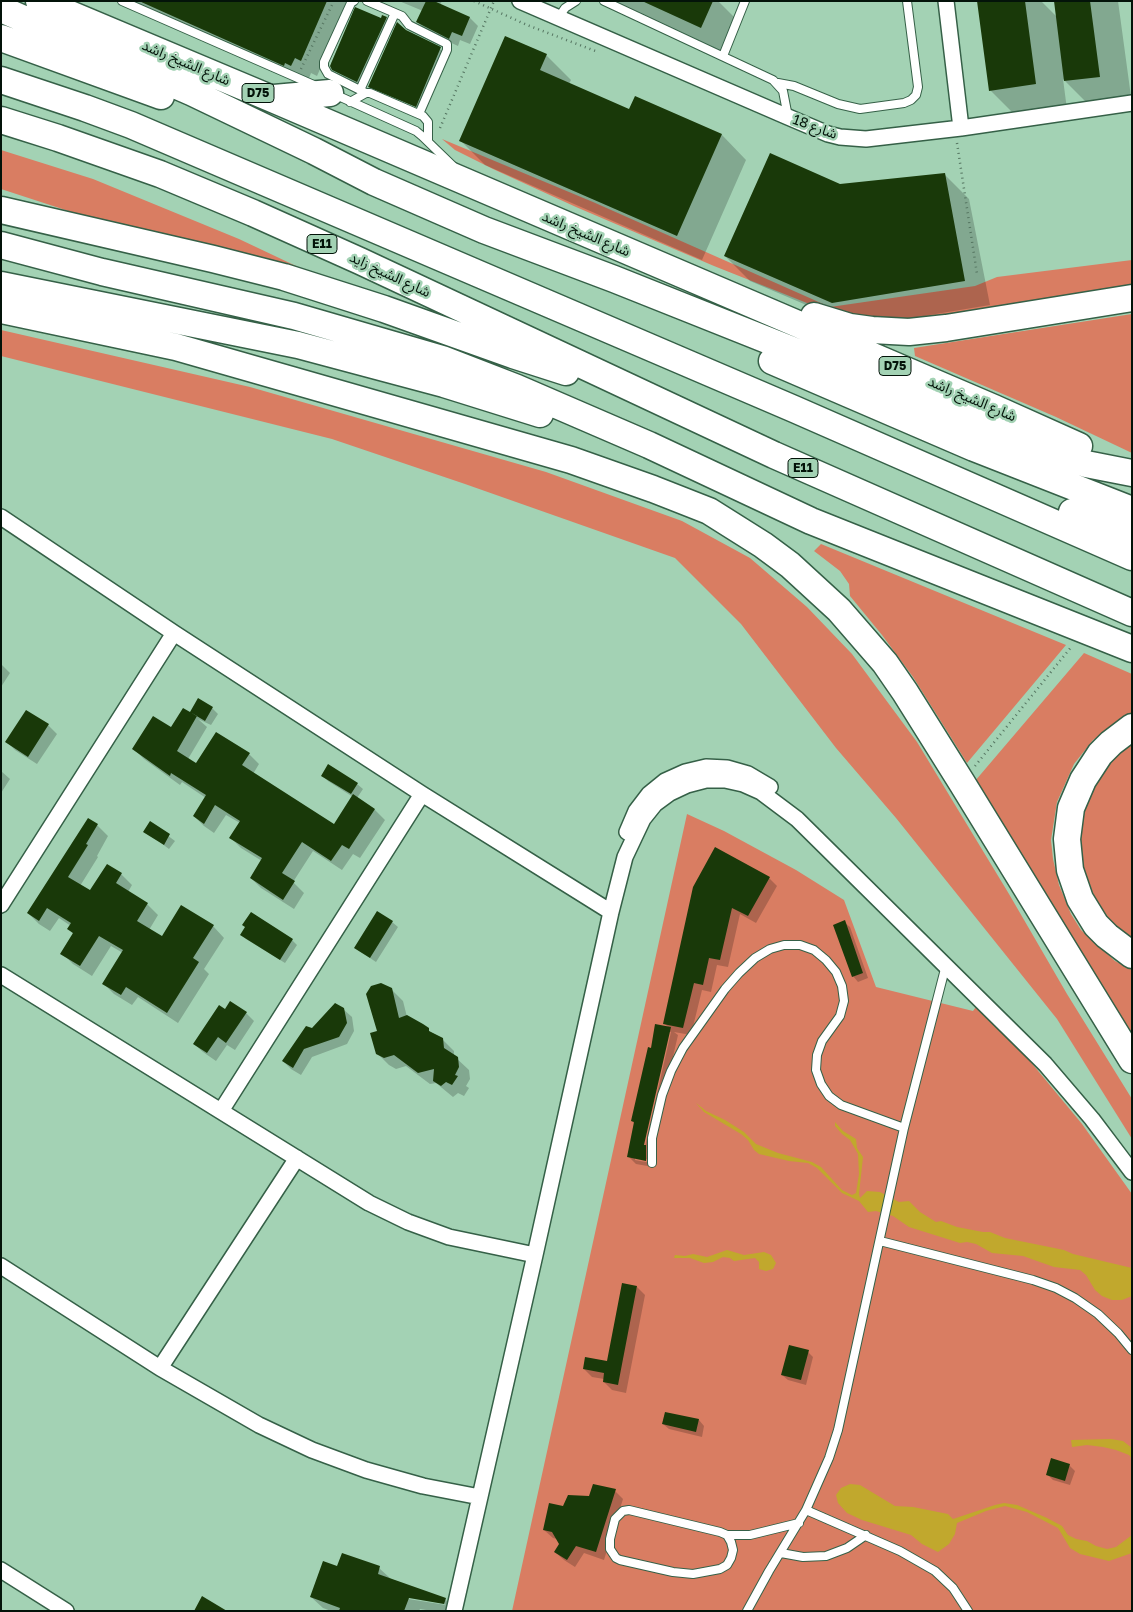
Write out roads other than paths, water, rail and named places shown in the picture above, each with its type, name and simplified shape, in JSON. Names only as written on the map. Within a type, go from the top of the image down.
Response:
[{"type":"highway","name":"شارع الشيخ راشد","points":[[39,1],[994,408],[1132,472]]},
{"type":"highway","points":[[1,9],[150,73],[429,207],[1038,448],[1086,464],[1132,472]]},
{"type":"highway","points":[[1,38],[112,77],[196,110],[238,123],[272,130]]},
{"type":"highway","name":"E11","points":[[1,80],[85,108],[131,126],[1132,557]]},
{"type":"highway","points":[[270,98],[342,93]]},
{"type":"highway","name":"شارع الشيخ زايد","points":[[1,120],[109,156],[206,193],[360,261],[634,389]]},
{"type":"highway","points":[[2,210],[284,277],[384,309],[543,365],[634,389]]},
{"type":"highway","points":[[1,245],[111,274],[286,314],[442,359],[480,372],[576,413],[692,464],[772,504]]},
{"type":"highway","points":[[657,265],[713,280],[827,321],[872,330],[909,332],[928,330],[1132,298]]},
{"type":"highway","points":[[614,280],[653,307],[696,328],[974,448],[1132,510]]},
{"type":"highway","points":[[1,284],[158,318],[298,345],[498,400],[587,431],[1132,649]]},
{"type":"highway","points":[[1,310],[176,347],[571,460],[709,511],[756,540],[790,565],[839,610],[885,663],[962,783],[1132,1060]]},
{"type":"highway","points":[[158,318],[338,374],[543,446],[571,460]]},
{"type":"highway","name":"E11","points":[[634,389],[774,455],[1132,613]]},
{"type":"highway","points":[[912,461],[1000,484],[1132,536]]},
{"type":"highway","points":[[1132,728],[1110,743],[1100,754],[1083,780],[1071,808],[1067,839],[1070,870],[1080,899],[1106,936],[1132,955]]},
{"type":"street","name":"شارع 18","points":[[520,1],[828,134],[853,139],[961,128],[1132,103]]},
{"type":"street","points":[[946,1],[961,128]]},
{"type":"street","points":[[1,517],[174,633],[422,794],[611,912]]},
{"type":"street","points":[[1,905],[174,633]]},
{"type":"street","points":[[454,1611],[625,857],[627,831],[636,811],[649,794],[665,781],[685,772],[706,767],[727,768],[748,774],[766,784],[781,798],[797,819],[1045,1064],[1092,1119],[1132,1172]]},
{"type":"street","points":[[221,1111],[422,794]]},
{"type":"street","points":[[1,975],[369,1203],[408,1222],[449,1237],[535,1255]]},
{"type":"street","points":[[160,1368],[297,1158]]},
{"type":"street","points":[[1,1266],[160,1368],[259,1425],[312,1450],[366,1470],[423,1486],[480,1497]]},
{"type":"street","points":[[1,1570],[66,1611]]},
{"type":"lane","points":[[122,1],[297,77],[342,93],[416,131],[477,187]]},
{"type":"lane","points":[[342,93],[324,70],[324,64],[351,3],[354,1]]},
{"type":"lane","points":[[367,1],[404,18],[409,25],[447,44],[447,50],[419,114]]},
{"type":"lane","points":[[559,17],[565,8],[576,1]]},
{"type":"lane","points":[[604,1],[778,83],[794,86],[838,104],[860,109],[904,104],[916,95],[918,87],[907,1]]},
{"type":"lane","points":[[724,56],[746,1]]},
{"type":"lane","points":[[363,92],[394,13]]},
{"type":"lane","points":[[778,83],[783,91],[788,117]]},
{"type":"lane","points":[[342,93],[363,92]]},
{"type":"lane","points":[[342,93],[372,93],[425,117],[428,122],[430,143]]},
{"type":"lane","points":[[652,1163],[652,1138],[662,1095],[671,1071],[683,1048],[739,972],[755,958],[770,949],[784,945],[800,945],[814,950],[836,972],[842,986],[844,1001],[840,1016],[822,1041],[817,1055],[816,1070],[821,1084],[829,1096],[841,1105],[869,1117],[904,1128]]},
{"type":"lane","points":[[747,1611],[758,1589],[806,1510],[826,1467],[838,1430],[904,1128],[946,965]]},
{"type":"lane","points":[[880,1241],[1033,1280],[1056,1288],[1098,1314],[1132,1350]]},
{"type":"lane","points":[[726,1535],[731,1542],[732,1558],[727,1565],[720,1569],[702,1573],[683,1574],[620,1560],[613,1554],[609,1544],[615,1519],[623,1511],[629,1510],[711,1529],[726,1535],[750,1535],[799,1523]]},
{"type":"lane","points":[[806,1510],[900,1551],[935,1571],[953,1588],[968,1611]]},
{"type":"lane","points":[[781,1553],[803,1557],[826,1556],[847,1548],[866,1535]]}]
